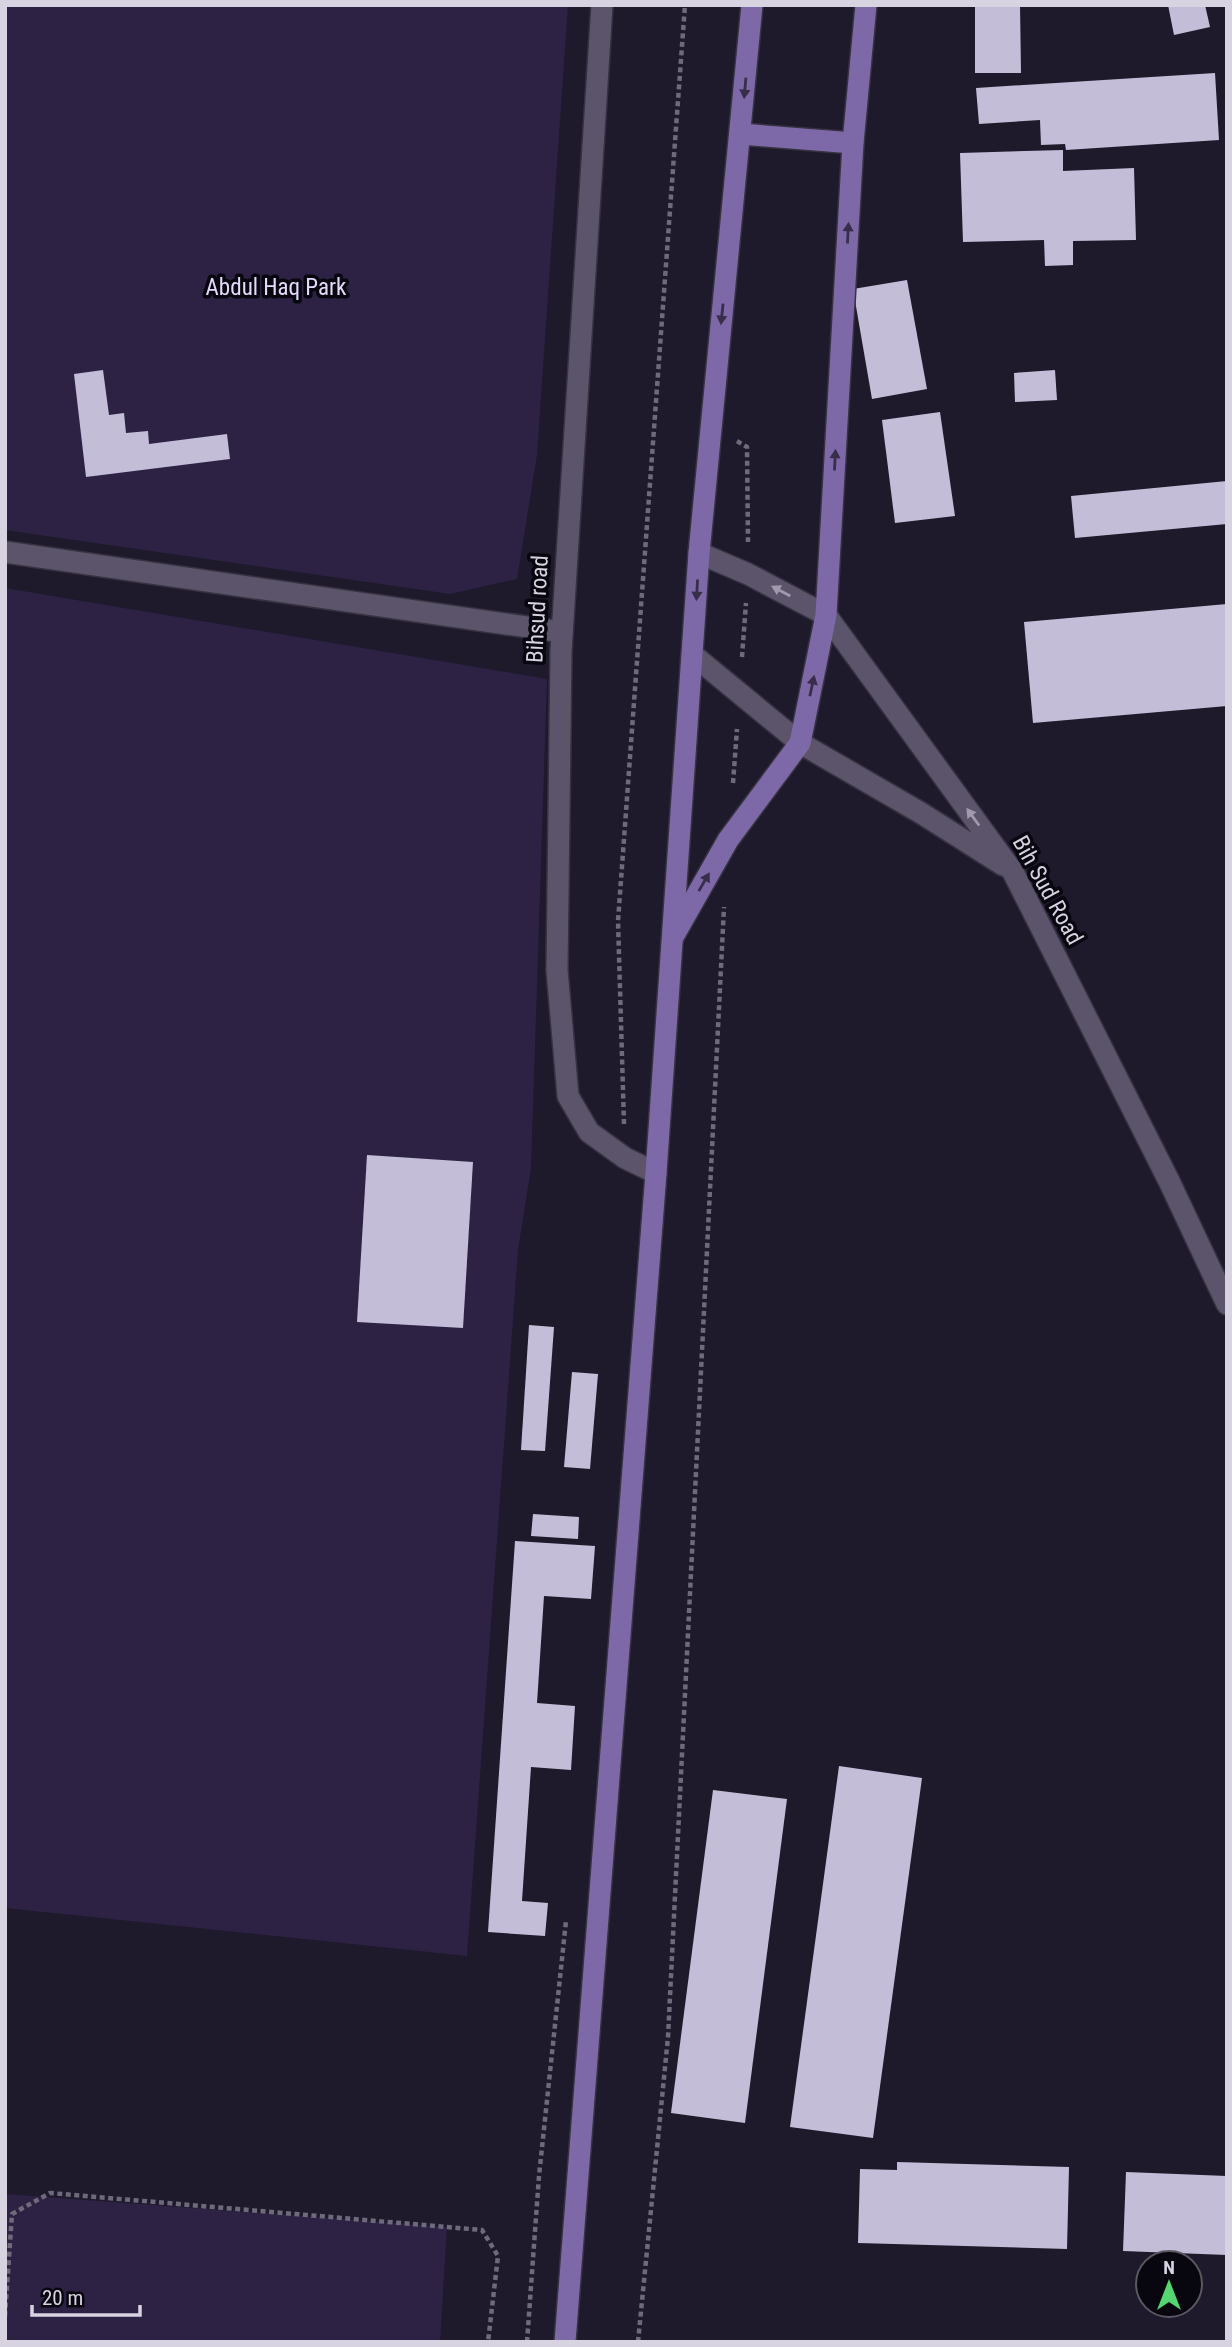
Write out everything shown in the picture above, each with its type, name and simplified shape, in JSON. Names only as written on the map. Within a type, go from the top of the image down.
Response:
[{"type":"main road","points":[[565,2342],[656,1173],[699,553],[752,5]]},
{"type":"main road","points":[[671,942],[728,840],[800,743],[826,615],[853,143],[866,5]]},
{"type":"main road","points":[[741,134],[853,143]]},
{"type":"street","name":"Bihsud road","points":[[603,5],[562,632],[557,970],[568,1097],[589,1132],[625,1158],[656,1173]]},
{"type":"street","points":[[5,552],[562,632]]},
{"type":"street","name":"Bih Sud Road","points":[[699,553],[748,574],[826,615],[1013,872],[1163,1168],[1227,1304]]},
{"type":"street","points":[[693,655],[800,743],[921,813],[1013,872]]},
{"type":"path","points":[[710,426],[747,447],[748,574],[733,788]]},
{"type":"path","points":[[638,2342],[668,2037],[724,905]]},
{"type":"path","points":[[5,2316],[12,2214],[50,2193],[482,2230],[498,2256],[488,2342]]},
{"type":"green space","name":"Abdul Haq Park","points":[[5,5],[568,5],[537,455],[517,579],[450,594],[5,530]]},
{"type":"green space","points":[[5,588],[547,679],[531,1168],[518,1250],[467,1956],[5,1908]]},
{"type":"green space","points":[[5,2194],[447,2227],[440,2342],[5,2342]]},
{"type":"building","points":[[975,5],[1020,5],[1021,73],[975,73]]},
{"type":"building","points":[[1168,5],[1205,5],[1210,27],[1174,35]]},
{"type":"building","points":[[1215,73],[1219,140],[1066,150],[1065,144],[1041,145],[1040,120],[979,124],[976,88]]},
{"type":"building","points":[[1063,150],[1063,171],[1134,168],[1136,240],[1073,241],[1073,265],[1045,266],[1044,240],[963,242],[960,153]]},
{"type":"building","points":[[907,280],[927,389],[872,399],[853,289]]},
{"type":"building","points":[[103,370],[109,415],[124,413],[126,433],[148,431],[149,444],[227,434],[230,459],[86,477],[74,374]]},
{"type":"building","points":[[1055,370],[1057,400],[1015,402],[1014,373]]},
{"type":"building","points":[[940,412],[955,516],[895,523],[882,420]]},
{"type":"building","points":[[1227,481],[1227,524],[1075,538],[1071,496]]},
{"type":"building","points":[[1227,604],[1227,706],[1033,723],[1024,622]]},
{"type":"building","points":[[367,1155],[473,1162],[463,1328],[357,1322]]},
{"type":"building","points":[[529,1325],[554,1327],[545,1451],[521,1450]]},
{"type":"building","points":[[572,1372],[598,1374],[590,1469],[564,1467]]},
{"type":"building","points":[[533,1514],[579,1517],[578,1539],[531,1536]]},
{"type":"building","points":[[515,1541],[595,1546],[591,1599],[544,1596],[537,1703],[575,1706],[571,1770],[531,1767],[522,1901],[548,1903],[545,1936],[488,1932]]},
{"type":"building","points":[[839,1766],[922,1778],[873,2138],[790,2127]]},
{"type":"building","points":[[713,1790],[787,1799],[745,2123],[671,2113]]},
{"type":"building","points":[[897,2162],[1069,2167],[1067,2249],[858,2243],[860,2169],[897,2170]]},
{"type":"building","points":[[1126,2172],[1227,2176],[1227,2255],[1204,2254],[1204,2249],[1123,2251]]}]
